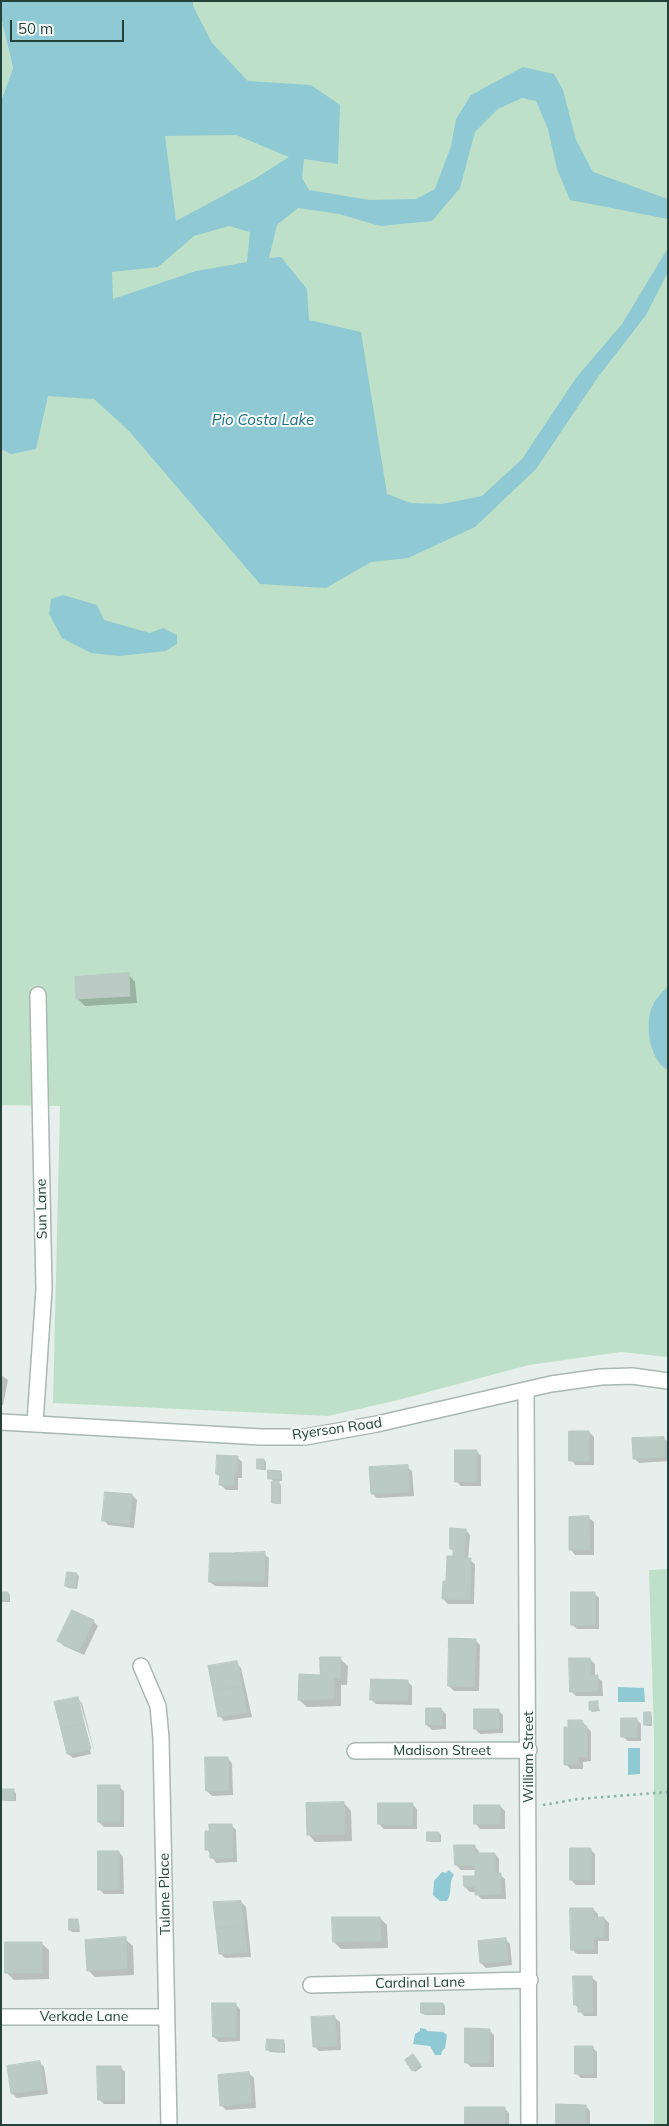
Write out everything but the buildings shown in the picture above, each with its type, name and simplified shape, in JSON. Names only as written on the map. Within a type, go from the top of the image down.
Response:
[{"type":"street","name":"Sun Lane","points":[[35,1423],[44,1289],[38,996]]},
{"type":"street","name":"Ryerson Road","points":[[1,1422],[261,1437],[305,1437],[377,1424],[526,1390],[601,1377],[632,1376],[668,1381]]},
{"type":"street","name":"William Street","points":[[526,1390],[530,1980],[529,2125]]},
{"type":"street","name":"Tulane Place","points":[[142,1666],[158,1706],[161,1738],[170,2125]]},
{"type":"street","name":"Madison Street","points":[[355,1751],[529,1750]]},
{"type":"street","name":"Cardinal Lane","points":[[311,1985],[530,1980]]},
{"type":"street","name":"Verkade Lane","points":[[1,2017],[167,2018]]},
{"type":"path","points":[[543,1805],[578,1799],[668,1792]]},
{"type":"green space","points":[[26,1],[668,1],[668,1357],[621,1352],[529,1365],[398,1400],[328,1416],[53,1403],[60,1106],[1,1105],[1,335]]},
{"type":"green space","points":[[1,17],[13,68],[1,101]]},
{"type":"green space","points":[[668,1569],[668,2125],[654,2125],[654,1735],[649,1570]]},
{"type":"water","name":"Pio Costa Lake","points":[[1,1],[193,1],[193,6],[212,43],[248,81],[311,85],[340,105],[338,164],[304,159],[302,178],[309,190],[370,200],[416,199],[435,189],[451,146],[456,119],[471,95],[523,67],[554,74],[563,90],[576,140],[593,172],[668,199],[668,219],[570,200],[557,169],[548,129],[536,101],[522,98],[498,109],[475,132],[460,188],[432,221],[380,226],[339,214],[298,208],[277,225],[269,258],[281,257],[307,289],[309,320],[361,332],[387,494],[411,503],[442,504],[482,496],[522,459],[576,378],[622,324],[668,248],[668,272],[646,315],[598,377],[536,469],[475,527],[408,558],[371,562],[326,588],[260,584],[129,431],[94,399],[48,396],[36,449],[11,454],[1,449],[1,101],[13,68],[1,17]],"holes":[[[236,135],[289,157],[256,178],[176,221],[165,136]],[[229,226],[250,232],[247,262],[196,271],[113,299],[112,272],[158,267],[194,236]]]},
{"type":"water","points":[[63,595],[97,605],[104,620],[150,633],[163,628],[177,635],[177,644],[166,651],[119,656],[91,653],[62,638],[49,614],[51,599]]},
{"type":"water","points":[[668,986],[668,1070],[656,1058],[650,1040],[649,1021],[653,1005]]},
{"type":"water","points":[[618,1687],[644,1688],[645,1702],[618,1702]]},
{"type":"water","points":[[628,1748],[640,1748],[640,1774],[628,1775]]},
{"type":"water","points":[[449,1870],[454,1875],[451,1881],[450,1895],[447,1901],[440,1901],[433,1895],[434,1881],[442,1872],[446,1873]]},
{"type":"water","points":[[420,2028],[427,2031],[443,2032],[447,2035],[445,2048],[441,2055],[435,2055],[430,2046],[413,2044],[415,2034],[420,2031]]}]
